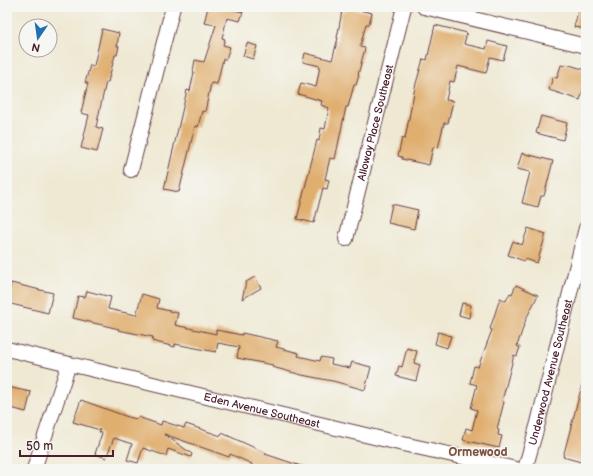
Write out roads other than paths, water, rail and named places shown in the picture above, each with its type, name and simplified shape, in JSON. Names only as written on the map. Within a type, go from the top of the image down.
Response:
[{"type":"street","points":[[131,170],[173,7]]},
{"type":"street","name":"Alloway Place Southeast","points":[[346,239],[404,7]]},
{"type":"street","points":[[424,7],[586,46]]},
{"type":"street","name":"Underwood Avenue Southeast","points":[[525,469],[538,423],[586,228]]},
{"type":"street","name":"Eden Avenue Southeast","points":[[7,349],[403,444],[516,469]]},
{"type":"street","points":[[34,469],[69,364]]},
{"type":"district","name":"Ormewood","points":[[478,452]]}]
